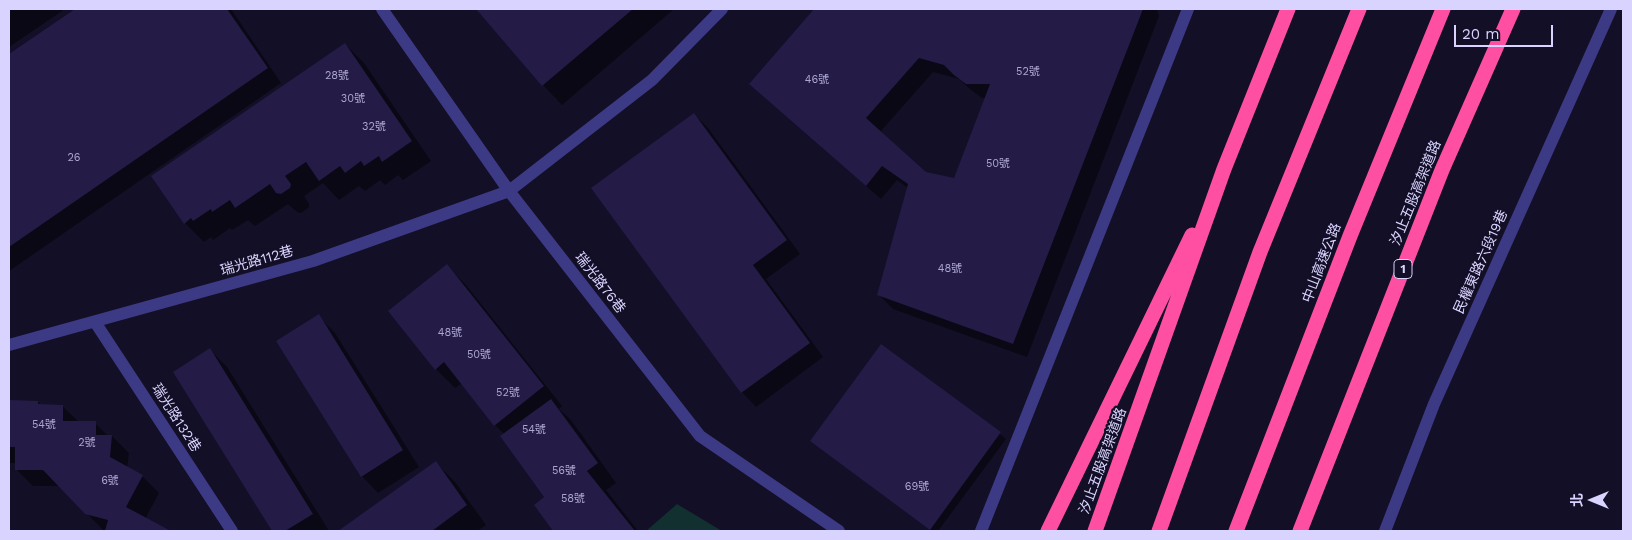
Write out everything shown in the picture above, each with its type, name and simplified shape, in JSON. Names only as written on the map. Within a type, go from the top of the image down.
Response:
[{"type":"highway","name":"汐止五股高架道路","points":[[1095,531],[1224,169],[1288,9]]},
{"type":"highway","points":[[1159,531],[1260,252],[1359,9]]},
{"type":"highway","name":"中山高速公路","points":[[1236,531],[1350,236],[1443,9]]},
{"type":"highway","name":"汐止五股高架道路","points":[[1300,531],[1442,170],[1512,9]]},
{"type":"highway","points":[[1048,531],[1224,169]]},
{"type":"street","name":"瑞光路76巷","points":[[382,9],[509,191],[700,436],[839,531]]},
{"type":"street","name":"瑞光路112巷","points":[[9,345],[313,261],[509,191],[652,80],[722,9]]},
{"type":"street","points":[[981,531],[1188,9]]},
{"type":"street","name":"民權東路六段19巷","points":[[1385,531],[1434,404],[1611,9]]},
{"type":"street","name":"瑞光路132巷","points":[[95,322],[232,531]]},
{"type":"green space","points":[[677,504],[722,531],[646,531]]},
{"type":"building","points":[[75,9],[227,9],[268,68],[9,247],[9,54]]},
{"type":"building","points":[[476,9],[633,9],[542,86]]},
{"type":"building","points":[[814,9],[1143,9],[1013,344],[877,295],[908,184],[882,166],[866,186],[749,84]],"holes":[[[919,58],[944,65],[966,84],[990,84],[954,178],[926,172],[866,118]]]},
{"type":"building","points":[[345,43],[412,141],[382,162],[379,156],[364,166],[361,161],[345,173],[340,166],[319,181],[306,162],[285,176],[291,184],[290,188],[281,194],[276,193],[270,184],[235,208],[230,200],[212,212],[211,209],[193,221],[191,218],[184,224],[151,176]]},
{"type":"building","points":[[694,113],[787,240],[753,265],[810,343],[741,393],[591,188]]},
{"type":"building","points":[[447,264],[544,386],[494,426],[444,362],[435,370],[388,311]]},
{"type":"building","points":[[319,314],[403,450],[361,477],[276,341]]},
{"type":"building","points":[[881,344],[1001,432],[930,530],[810,441]]},
{"type":"building","points":[[210,348],[313,514],[285,531],[272,531],[173,372]]},
{"type":"building","points":[[551,399],[598,463],[587,471],[635,531],[553,531],[534,505],[544,497],[500,436]]},
{"type":"building","points":[[10,400],[38,401],[38,404],[63,405],[63,421],[96,421],[96,435],[112,435],[110,457],[143,475],[126,507],[171,531],[105,531],[108,520],[85,514],[43,470],[15,470],[15,447],[9,447]]},
{"type":"building","points":[[436,461],[467,505],[432,531],[338,531]]}]
